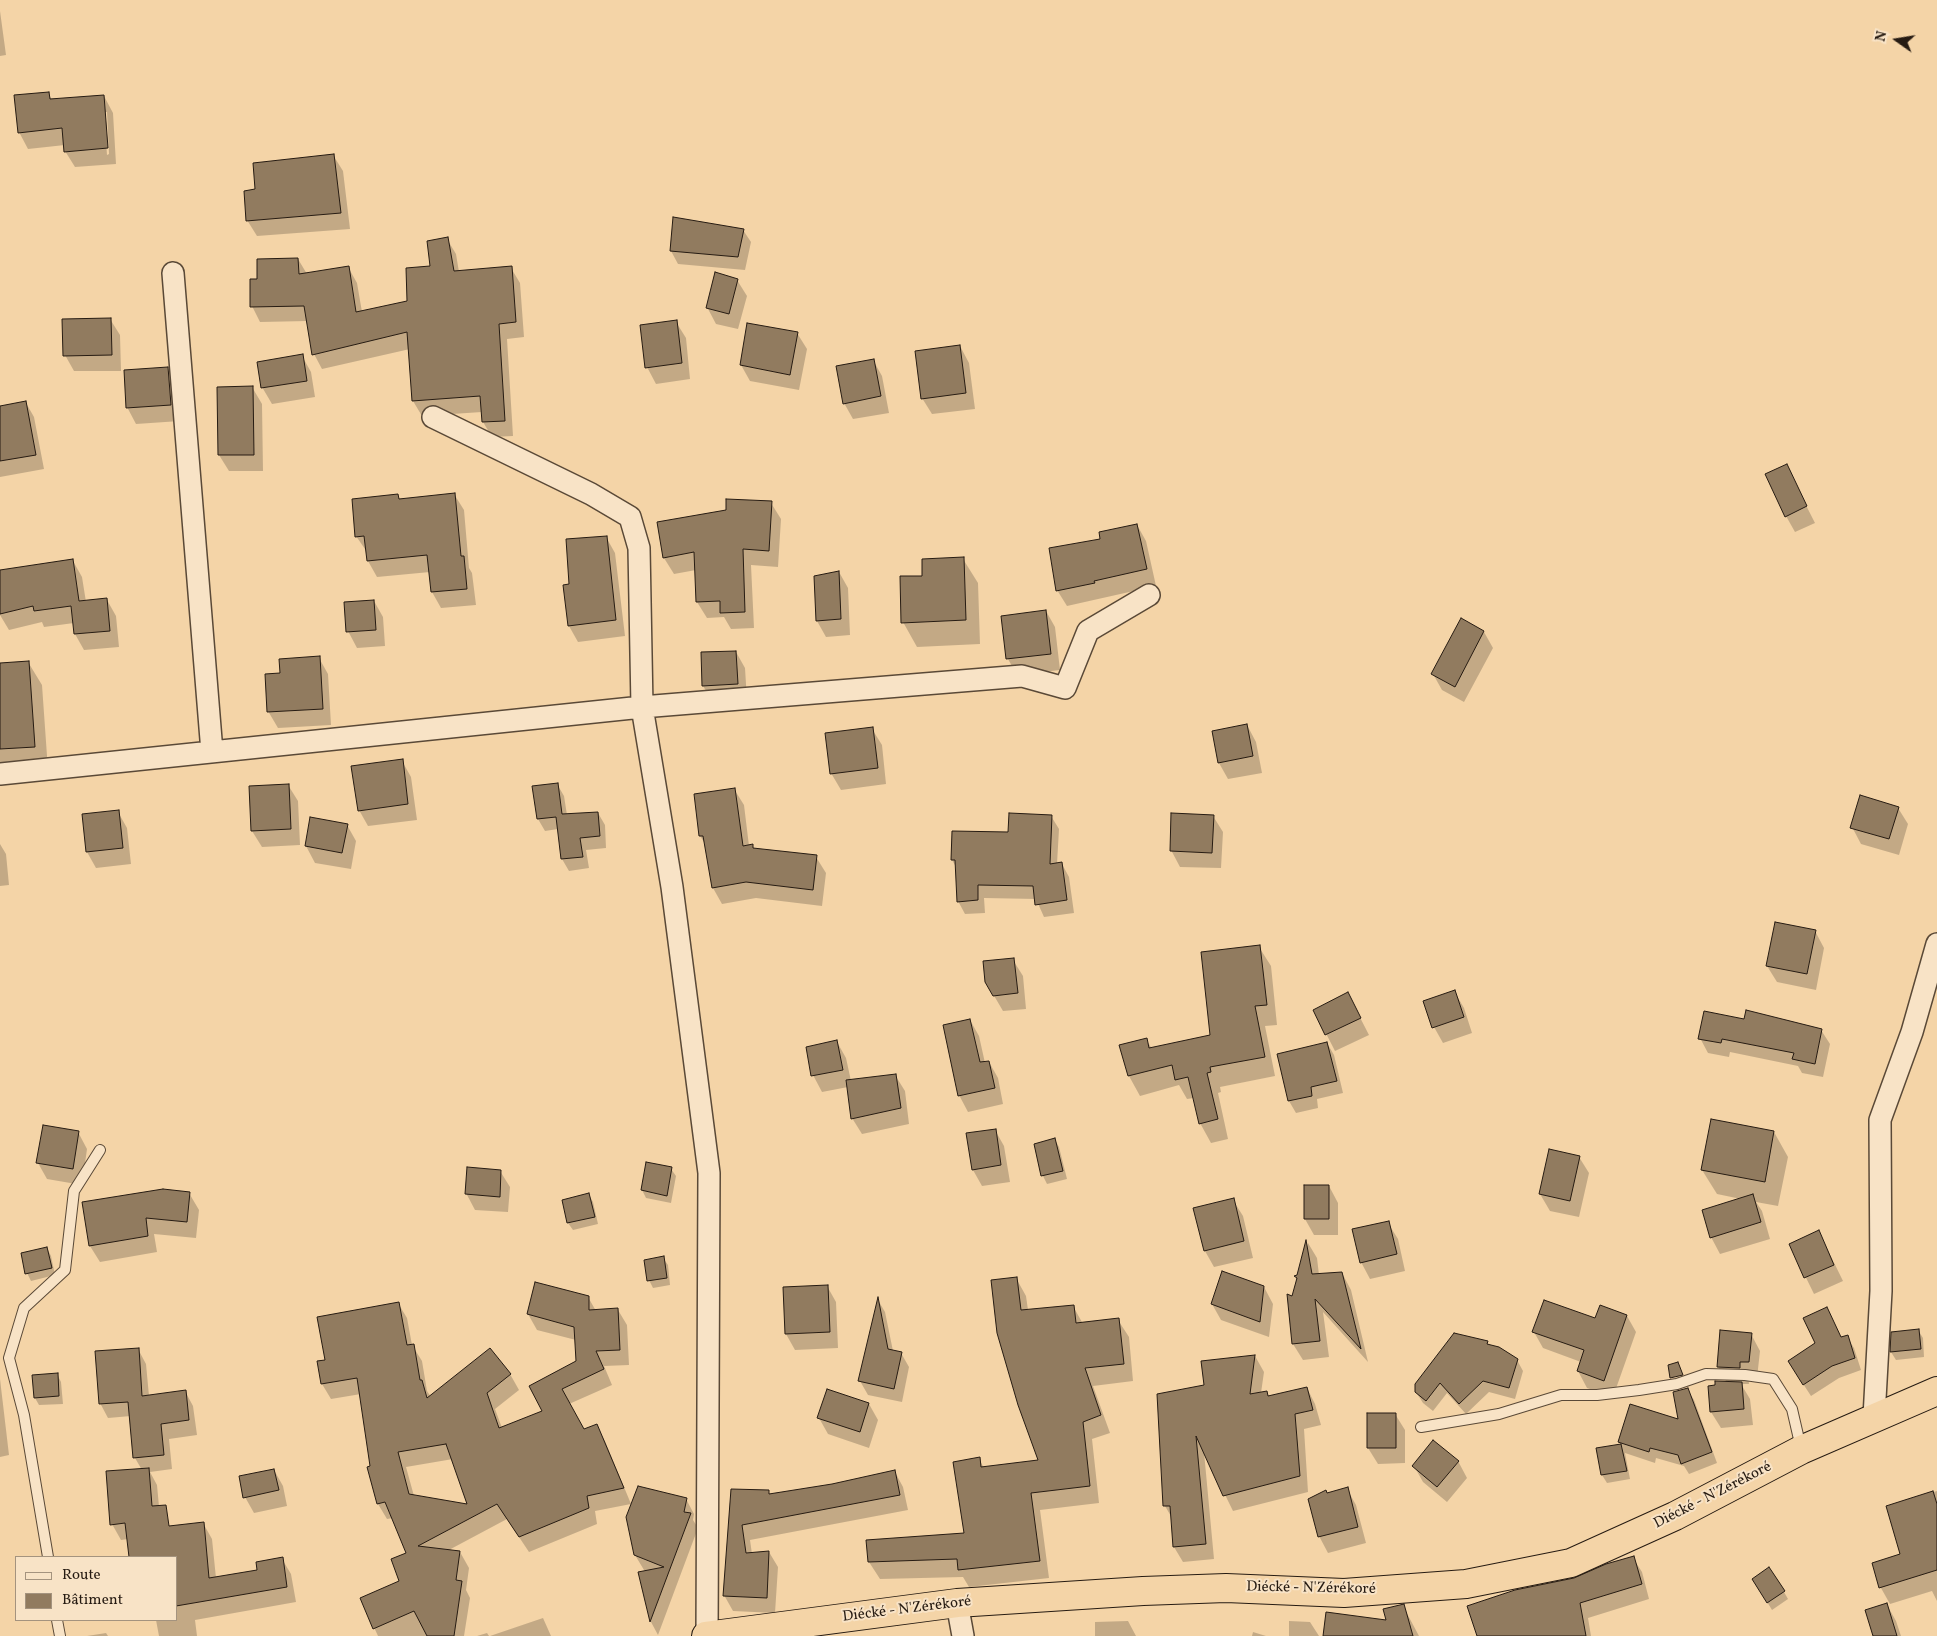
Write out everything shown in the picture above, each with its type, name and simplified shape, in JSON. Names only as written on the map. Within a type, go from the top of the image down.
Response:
[{"type":"highway","name":"Diécké - N'Zérékoré","points":[[706,1636],[957,1603],[1143,1590],[1226,1588],[1344,1593],[1466,1584],[1571,1563],[1675,1516],[1801,1450],[1937,1391]]},
{"type":"street","points":[[173,272],[212,752]]},
{"type":"street","points":[[433,417],[591,494],[630,516],[639,548],[642,707],[672,887],[709,1173],[706,1636]]},
{"type":"street","points":[[0,774],[642,707],[1022,676],[1065,688],[1088,631],[1150,595]]},
{"type":"street","points":[[1874,1417],[1880,1291],[1880,1120],[1912,1032],[1937,944]]},
{"type":"street","points":[[957,1603],[963,1636]]},
{"type":"lane","points":[[48,1556],[24,1415],[9,1358],[24,1308],[65,1270],[74,1191],[100,1150]]},
{"type":"lane","points":[[1421,1428],[1499,1414],[1561,1395],[1597,1395],[1639,1390],[1677,1384],[1706,1374],[1745,1375],[1773,1379],[1792,1409],[1801,1450]]},
{"type":"lane","points":[[58,1621],[60,1636]]},
{"type":"building","points":[[49,92],[50,99],[104,95],[108,148],[64,152],[62,128],[18,133],[14,95]]},
{"type":"building","points":[[334,154],[341,213],[246,221],[244,191],[255,189],[253,163]]},
{"type":"building","points":[[673,217],[744,229],[738,257],[670,251]]},
{"type":"building","points":[[448,237],[454,271],[512,266],[516,322],[499,324],[505,421],[482,422],[480,396],[412,401],[407,332],[312,355],[304,306],[250,307],[250,279],[257,279],[257,259],[298,258],[299,274],[349,266],[356,312],[407,301],[406,268],[430,266],[427,241]]},
{"type":"building","points":[[715,272],[738,279],[729,314],[706,308]]},
{"type":"building","points":[[111,318],[112,355],[63,356],[62,319]]},
{"type":"building","points":[[677,320],[682,363],[645,368],[640,325]]},
{"type":"building","points":[[747,323],[798,332],[790,375],[740,365]]},
{"type":"building","points":[[960,345],[966,393],[921,399],[915,351]]},
{"type":"building","points":[[303,354],[307,381],[261,388],[257,362]]},
{"type":"building","points":[[874,359],[881,396],[843,404],[836,366]]},
{"type":"building","points":[[168,367],[171,405],[126,408],[124,370]]},
{"type":"building","points":[[253,386],[254,455],[218,455],[217,387]]},
{"type":"building","points":[[26,401],[36,455],[0,461],[0,406]]},
{"type":"building","points":[[1787,464],[1807,506],[1785,517],[1765,474]]},
{"type":"building","points":[[455,493],[461,556],[464,556],[467,589],[431,592],[427,555],[367,561],[364,536],[355,537],[352,499],[398,494],[399,499]]},
{"type":"building","points":[[726,499],[772,501],[769,551],[743,549],[745,612],[720,613],[720,601],[696,602],[694,552],[663,558],[657,522],[726,510]]},
{"type":"building","points":[[1137,524],[1147,569],[1056,591],[1049,548],[1100,539],[1099,532]]},
{"type":"building","points":[[607,536],[616,620],[568,626],[563,585],[569,584],[566,539]]},
{"type":"building","points":[[964,557],[966,620],[901,623],[900,576],[922,576],[922,559]]},
{"type":"building","points":[[73,559],[79,601],[107,598],[110,631],[74,634],[71,606],[34,611],[33,606],[0,614],[0,570]]},
{"type":"building","points":[[839,571],[841,619],[816,621],[814,576]]},
{"type":"building","points":[[374,600],[376,630],[346,632],[344,602]]},
{"type":"building","points":[[1046,610],[1051,654],[1006,659],[1001,616]]},
{"type":"building","points":[[1461,618],[1484,631],[1455,687],[1431,674]]},
{"type":"building","points":[[736,651],[738,684],[702,686],[701,652]]},
{"type":"building","points":[[320,656],[323,709],[267,712],[265,674],[280,673],[279,659]]},
{"type":"building","points":[[29,661],[35,747],[0,749],[0,663]]},
{"type":"building","points":[[1247,724],[1253,756],[1218,763],[1212,731]]},
{"type":"building","points":[[873,727],[878,768],[830,774],[825,733]]},
{"type":"building","points":[[403,759],[408,804],[358,811],[351,766]]},
{"type":"building","points":[[558,783],[562,814],[598,812],[600,836],[580,838],[583,857],[561,859],[556,817],[537,819],[532,786]]},
{"type":"building","points":[[289,784],[291,829],[251,831],[249,786]]},
{"type":"building","points":[[735,788],[743,846],[753,844],[753,848],[817,855],[813,890],[746,882],[712,888],[703,836],[699,836],[694,794]]},
{"type":"building","points":[[1860,795],[1899,807],[1889,839],[1850,828]]},
{"type":"building","points":[[119,810],[123,848],[86,852],[82,814]]},
{"type":"building","points":[[1009,813],[1052,815],[1050,864],[1062,862],[1067,900],[1035,905],[1033,886],[978,885],[978,900],[957,902],[955,860],[951,860],[952,831],[1008,832]]},
{"type":"building","points":[[1171,813],[1214,815],[1212,853],[1170,851]]},
{"type":"building","points":[[310,817],[348,824],[342,853],[305,846]]},
{"type":"building","points":[[1775,922],[1816,930],[1807,974],[1766,966]]},
{"type":"building","points":[[1260,945],[1267,1005],[1255,1006],[1265,1057],[1210,1067],[1211,1072],[1207,1073],[1218,1119],[1199,1124],[1188,1077],[1175,1080],[1172,1065],[1128,1076],[1119,1045],[1147,1038],[1149,1048],[1210,1035],[1201,952]]},
{"type":"building","points":[[1014,958],[1018,993],[993,996],[985,982],[983,961]]},
{"type":"building","points":[[1455,990],[1464,1017],[1432,1028],[1423,1001]]},
{"type":"building","points":[[1348,992],[1361,1018],[1325,1035],[1313,1010]]},
{"type":"building","points":[[1746,1010],[1822,1029],[1815,1064],[1792,1059],[1794,1053],[1722,1039],[1721,1043],[1698,1039],[1704,1011],[1744,1019]]},
{"type":"building","points":[[970,1019],[980,1062],[989,1061],[995,1088],[958,1096],[943,1025]]},
{"type":"building","points":[[837,1040],[843,1070],[811,1076],[806,1047]]},
{"type":"building","points":[[1327,1042],[1337,1081],[1311,1087],[1312,1096],[1288,1101],[1277,1054]]},
{"type":"building","points":[[896,1074],[901,1108],[851,1119],[846,1080]]},
{"type":"building","points":[[1711,1119],[1774,1131],[1765,1182],[1701,1170]]},
{"type":"building","points":[[43,1125],[79,1131],[73,1169],[36,1163]]},
{"type":"building","points":[[996,1129],[1001,1165],[972,1170],[966,1133]]},
{"type":"building","points":[[1055,1138],[1063,1171],[1041,1176],[1034,1144]]},
{"type":"building","points":[[1549,1149],[1580,1156],[1570,1201],[1539,1194]]},
{"type":"building","points":[[646,1162],[672,1167],[667,1196],[641,1190]]},
{"type":"building","points":[[467,1167],[501,1170],[500,1197],[465,1194]]},
{"type":"building","points":[[1304,1185],[1329,1185],[1329,1219],[1304,1219]]},
{"type":"building","points":[[163,1189],[190,1192],[187,1222],[146,1218],[148,1236],[89,1246],[82,1202]]},
{"type":"building","points":[[589,1193],[595,1217],[567,1223],[562,1200]]},
{"type":"building","points":[[1753,1194],[1761,1222],[1710,1238],[1702,1210]]},
{"type":"building","points":[[1234,1198],[1244,1241],[1204,1251],[1193,1208]]},
{"type":"building","points":[[1389,1221],[1397,1254],[1360,1263],[1352,1229]]},
{"type":"building","points":[[1819,1230],[1834,1265],[1804,1278],[1789,1244]]},
{"type":"building","points":[[1306,1240],[1312,1274],[1342,1272],[1361,1349],[1315,1299],[1320,1341],[1292,1344],[1287,1294],[1292,1296],[1297,1278],[1294,1276],[1297,1275]]},
{"type":"building","points":[[47,1247],[52,1268],[25,1274],[21,1253]]},
{"type":"building","points":[[664,1256],[667,1278],[647,1281],[644,1260]]},
{"type":"building","points":[[1222,1271],[1264,1286],[1260,1322],[1211,1304]]},
{"type":"building","points":[[1017,1277],[1021,1310],[1074,1305],[1076,1323],[1119,1318],[1124,1364],[1085,1368],[1101,1415],[1083,1422],[1090,1486],[1031,1493],[1040,1561],[958,1570],[957,1559],[868,1562],[866,1540],[964,1533],[953,1462],[980,1457],[981,1467],[1038,1460],[1018,1405],[997,1333],[991,1280]]},
{"type":"building","points":[[535,1282],[589,1296],[589,1310],[618,1308],[620,1350],[596,1351],[604,1369],[562,1389],[584,1429],[597,1424],[624,1488],[587,1496],[589,1508],[519,1537],[497,1504],[418,1546],[460,1551],[456,1580],[462,1581],[454,1636],[427,1636],[414,1611],[373,1629],[360,1598],[399,1581],[391,1559],[406,1553],[385,1502],[377,1504],[367,1467],[370,1466],[357,1378],[321,1384],[317,1361],[325,1360],[317,1317],[399,1302],[407,1345],[414,1344],[420,1380],[422,1380],[427,1398],[490,1348],[511,1374],[487,1393],[499,1428],[542,1411],[529,1386],[576,1361],[574,1327],[527,1314]],"holes":[[[446,1444],[467,1504],[409,1494],[398,1452]]]},
{"type":"building","points":[[828,1285],[830,1332],[785,1334],[783,1287]]},
{"type":"building","points":[[878,1297],[888,1349],[902,1352],[894,1389],[858,1381]]},
{"type":"building","points":[[1544,1300],[1595,1318],[1600,1305],[1627,1315],[1604,1381],[1577,1371],[1584,1350],[1532,1332]]},
{"type":"building","points":[[1827,1307],[1841,1337],[1848,1335],[1855,1358],[1832,1366],[1803,1385],[1788,1361],[1815,1343],[1803,1318]]},
{"type":"building","points":[[1919,1329],[1921,1349],[1890,1352],[1891,1332]]},
{"type":"building","points":[[1720,1330],[1752,1333],[1749,1362],[1740,1362],[1740,1368],[1717,1367]]},
{"type":"building","points":[[1454,1333],[1488,1341],[1487,1344],[1499,1347],[1518,1359],[1509,1388],[1483,1381],[1459,1404],[1440,1383],[1426,1401],[1415,1392],[1415,1384]]},
{"type":"building","points":[[139,1348],[142,1396],[186,1390],[189,1420],[161,1424],[164,1455],[133,1458],[128,1402],[99,1404],[95,1351]]},
{"type":"building","points":[[1255,1355],[1250,1394],[1267,1391],[1268,1396],[1307,1387],[1313,1410],[1295,1414],[1300,1476],[1223,1496],[1196,1436],[1206,1544],[1173,1547],[1170,1506],[1163,1506],[1157,1394],[1204,1385],[1201,1361]]},
{"type":"building","points":[[1678,1362],[1683,1375],[1670,1378],[1668,1365]]},
{"type":"building","points":[[58,1373],[59,1396],[34,1398],[32,1375]]},
{"type":"building","points":[[1715,1381],[1742,1382],[1744,1409],[1710,1412],[1708,1386],[1715,1385]]},
{"type":"building","points":[[1688,1388],[1712,1452],[1681,1464],[1678,1455],[1650,1448],[1649,1452],[1618,1442],[1630,1404],[1678,1419],[1673,1392]]},
{"type":"building","points":[[827,1389],[869,1403],[860,1432],[817,1418]]},
{"type":"building","points":[[1367,1413],[1396,1413],[1396,1448],[1367,1448]]},
{"type":"building","points":[[1433,1440],[1459,1461],[1437,1487],[1412,1466]]},
{"type":"building","points":[[1621,1444],[1627,1471],[1601,1475],[1596,1448]]},
{"type":"building","points":[[149,1468],[152,1506],[166,1505],[169,1526],[204,1522],[209,1578],[257,1570],[256,1562],[283,1557],[287,1587],[178,1606],[178,1556],[129,1556],[125,1523],[110,1525],[106,1471]]},
{"type":"building","points":[[274,1469],[279,1490],[243,1498],[239,1476]]},
{"type":"building","points":[[895,1470],[900,1495],[742,1525],[746,1553],[769,1551],[767,1598],[723,1596],[731,1489],[769,1490],[769,1494],[832,1484]]},
{"type":"building","points":[[638,1486],[687,1498],[684,1512],[691,1513],[650,1622],[638,1572],[664,1567],[634,1555],[626,1517]]},
{"type":"building","points":[[1348,1487],[1358,1527],[1318,1537],[1308,1499],[1326,1490],[1327,1493]]},
{"type":"building","points":[[1933,1491],[1937,1504],[1937,1570],[1879,1588],[1872,1563],[1900,1554],[1886,1506]]},
{"type":"building","points":[[1634,1556],[1642,1584],[1580,1603],[1586,1636],[1477,1636],[1467,1606],[1515,1590],[1574,1578],[1606,1564]]},
{"type":"building","points":[[1769,1567],[1785,1591],[1767,1603],[1752,1579]]},
{"type":"building","points":[[1887,1603],[1897,1636],[1873,1636],[1865,1610]]},
{"type":"building","points":[[1404,1604],[1413,1636],[1323,1636],[1326,1612],[1386,1620],[1383,1609]]}]
